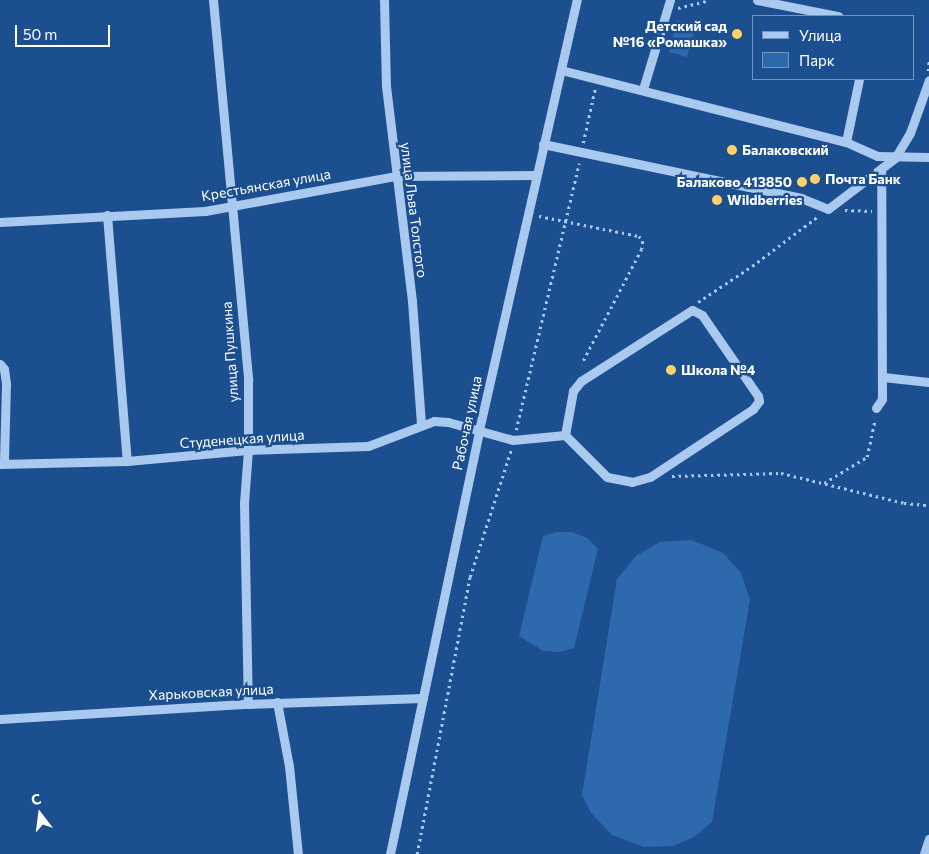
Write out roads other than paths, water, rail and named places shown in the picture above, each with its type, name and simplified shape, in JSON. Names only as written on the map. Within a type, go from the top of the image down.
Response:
[{"type":"street","name":"улица Пушкина","points":[[212,0],[248,380],[248,450],[244,503],[248,704]]},
{"type":"street","name":"улица Льва Толстого","points":[[384,0],[386,86],[394,176],[412,301],[421,424]]},
{"type":"street","name":"Рабочая улица","points":[[390,854],[536,174],[577,0]]},
{"type":"street","points":[[643,89],[670,0]]},
{"type":"street","points":[[757,0],[833,15]]},
{"type":"street","points":[[561,70],[643,89],[846,142],[877,156],[929,158]]},
{"type":"street","points":[[846,142],[859,80]]},
{"type":"street","points":[[543,144],[582,150],[801,198],[828,209],[895,158],[910,133],[929,80]]},
{"type":"street","points":[[876,408],[882,399],[881,169]]},
{"type":"street","name":"Крестьянская улица","points":[[0,222],[205,211],[394,176],[536,174]]},
{"type":"street","points":[[107,216],[127,462]]},
{"type":"street","points":[[692,310],[702,315],[758,396],[759,402],[753,409],[650,477],[632,482],[607,477],[565,435],[573,391],[581,381],[692,310]]},
{"type":"street","points":[[0,364],[4,369],[6,384],[2,464]]},
{"type":"street","points":[[882,377],[929,382]]},
{"type":"street","name":"Студенецкая улица","points":[[2,464],[127,462],[248,450],[368,446],[388,440],[421,424],[448,422],[513,440],[565,435]]},
{"type":"street","name":"Харьковская улица","points":[[0,719],[278,702],[423,698]]},
{"type":"street","points":[[278,702],[289,766],[298,854]]},
{"type":"street","points":[[924,854],[929,839]]},
{"type":"place","name":"Детский сад №16 «Ромашка»","points":[[737,34]]},
{"type":"place","name":"Балаковский","points":[[732,150]]},
{"type":"place","name":"Почта Банк","points":[[815,179]]},
{"type":"place","name":"Балаково 413850","points":[[802,182]]},
{"type":"place","name":"Wildberries","points":[[717,200]]},
{"type":"place","name":"Школа №4","points":[[671,370]]}]
